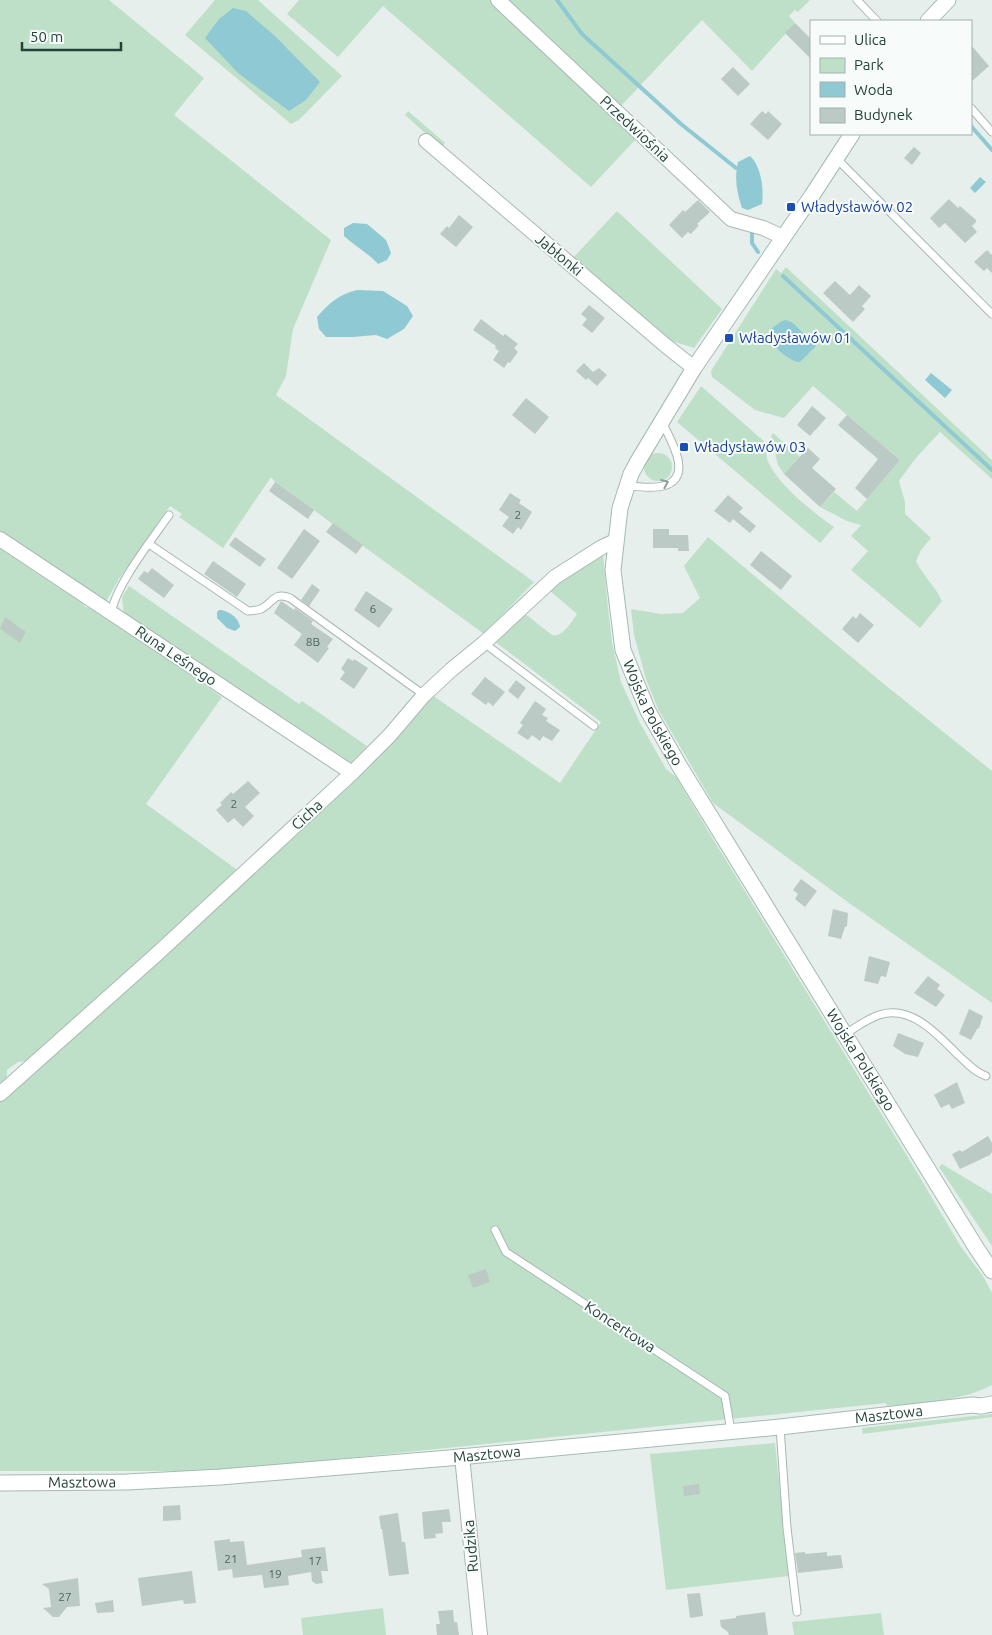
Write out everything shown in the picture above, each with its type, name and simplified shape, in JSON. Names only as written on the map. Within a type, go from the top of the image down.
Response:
[{"type":"street","name":"Przedwiośnia","points":[[498,0],[731,220],[768,230],[783,237]]},
{"type":"street","points":[[929,20],[948,0]]},
{"type":"street","name":"Wojska Polskiego","points":[[851,135],[694,368],[634,468],[620,508],[613,570],[623,650],[648,711],[680,767],[844,1035],[992,1271]]},
{"type":"street","name":"Jabłonki","points":[[426,141],[694,368]]},
{"type":"street","name":"Runa Leśnego","points":[[0,539],[352,773]]},
{"type":"street","name":"Cicha","points":[[0,1094],[158,952],[352,773],[390,736],[424,695],[451,670],[484,643],[555,577],[602,547],[615,541]]},
{"type":"street","name":"Masztowa","points":[[972,1405],[992,1392]]},
{"type":"street","name":"Masztowa","points":[[0,1483],[127,1482],[184,1479],[780,1427],[992,1404]]},
{"type":"street","name":"Rudzika","points":[[462,1456],[480,1635]]},
{"type":"lane","points":[[857,0],[876,20]]},
{"type":"lane","points":[[972,109],[992,132]]},
{"type":"lane","points":[[836,158],[992,314]]},
{"type":"lane","points":[[627,486],[664,486],[673,480],[677,474],[680,463],[662,421]]},
{"type":"lane","points":[[111,613],[112,604],[125,580],[170,514]]},
{"type":"lane","points":[[149,544],[248,611],[262,608],[274,598],[284,596],[290,598],[424,695]]},
{"type":"lane","points":[[484,643],[594,726]]},
{"type":"lane","points":[[844,1035],[879,1015],[902,1015],[915,1019],[936,1033],[974,1070],[986,1076]]},
{"type":"lane","name":"Koncertowa","points":[[496,1230],[506,1252],[725,1396],[731,1431]]},
{"type":"lane","points":[[780,1427],[784,1500],[797,1612]]},
{"type":"green space","points":[[0,0],[109,0],[204,78],[174,115],[331,240],[293,329],[286,376],[276,395],[534,582],[484,634],[275,482],[271,477],[223,548],[179,517],[182,514],[170,506],[119,579],[105,603],[0,534]]},
{"type":"green space","points":[[215,0],[258,0],[342,76],[299,120],[291,124],[185,35]]},
{"type":"green space","points":[[299,0],[491,0],[637,138],[591,187],[383,6],[338,57],[287,14]]},
{"type":"green space","points":[[505,0],[810,0],[798,12],[795,10],[789,16],[795,23],[752,71],[702,20],[619,108]]},
{"type":"green space","points":[[408,111],[445,143],[442,148],[405,115]]},
{"type":"green space","points":[[617,211],[722,309],[694,348],[670,342],[572,259]]},
{"type":"green space","points":[[786,267],[992,460],[992,479],[940,432],[915,459],[899,481],[905,502],[905,514],[931,538],[921,550],[916,561],[942,601],[920,628],[851,570],[868,551],[851,536],[861,525],[847,521],[820,507],[834,492],[857,511],[900,460],[813,386],[784,418],[755,410],[712,377],[711,371],[776,269],[781,273]]},
{"type":"green space","points":[[701,386],[766,443],[767,458],[771,467],[786,487],[816,514],[834,527],[820,543],[677,422]]},
{"type":"green space","points":[[773,433],[800,457],[784,474],[778,465],[771,436]]},
{"type":"green space","points":[[658,453],[668,457],[672,467],[668,477],[658,481],[648,477],[644,467],[648,457]]},
{"type":"green space","points":[[708,537],[879,680],[992,771],[992,1003],[849,903],[713,803],[658,709],[646,679],[634,635],[631,609],[661,614],[683,613],[700,598],[684,566]]},
{"type":"green space","points":[[0,547],[81,600],[85,607],[93,608],[222,697],[146,804],[239,873],[27,1061],[18,1062],[7,1070],[7,1079],[0,1085]]},
{"type":"green space","points":[[603,553],[612,642],[621,682],[640,723],[666,769],[676,777],[961,1247],[983,1276],[992,1293],[992,1385],[967,1395],[927,1402],[887,1406],[886,1403],[281,1465],[198,1471],[0,1471],[0,1099],[355,779],[432,695],[560,783],[601,722],[494,641],[524,613],[552,635],[563,632],[577,614],[549,590]]},
{"type":"green space","points":[[129,586],[299,704],[302,701],[367,746],[348,766],[124,616],[122,597]]},
{"type":"green space","points":[[942,1164],[992,1194],[992,1246],[939,1167]]},
{"type":"green space","points":[[992,1414],[992,1417],[863,1434],[862,1428]]},
{"type":"green space","points":[[775,1443],[789,1576],[666,1590],[650,1454]]},
{"type":"green space","points":[[383,1608],[386,1635],[303,1635],[301,1618]]},
{"type":"green space","points":[[881,1613],[884,1635],[794,1635],[792,1622]]},
{"type":"water","points":[[233,8],[246,11],[276,37],[320,82],[306,100],[289,111],[238,73],[205,38],[219,19]]},
{"type":"water","points":[[750,156],[754,160],[759,172],[763,198],[762,204],[748,210],[742,208],[737,191],[736,174],[738,162]]},
{"type":"water","points":[[980,177],[986,182],[975,193],[970,188]]},
{"type":"water","points":[[353,223],[367,224],[386,240],[391,253],[387,260],[378,264],[344,236],[344,228]]},
{"type":"water","points":[[357,290],[383,291],[407,306],[413,316],[404,329],[387,339],[376,335],[326,337],[319,329],[317,317],[335,300]]},
{"type":"water","points":[[786,320],[793,323],[816,346],[800,362],[786,356],[776,348],[770,339],[770,331],[780,322]]},
{"type":"water","points":[[931,373],[952,390],[945,398],[925,380]]},
{"type":"water","points":[[219,610],[226,611],[232,615],[238,621],[240,627],[235,631],[227,628],[217,618]]},
{"type":"building","points":[[795,23],[810,38],[810,58],[785,33]]},
{"type":"building","points":[[972,46],[989,66],[972,81]]},
{"type":"building","points":[[733,67],[750,84],[738,96],[721,79]]},
{"type":"building","points":[[762,111],[766,114],[768,111],[782,124],[768,140],[750,124]]},
{"type":"building","points":[[914,147],[921,153],[912,165],[904,158]]},
{"type":"building","points":[[949,199],[958,208],[960,206],[976,220],[972,226],[977,232],[965,243],[945,223],[939,228],[930,218]]},
{"type":"building","points":[[698,200],[710,212],[697,224],[699,225],[691,234],[688,232],[682,238],[669,225],[683,210],[685,212]]},
{"type":"building","points":[[459,215],[473,227],[456,247],[440,234],[447,226],[449,228]]},
{"type":"building","points":[[987,250],[992,255],[992,273],[987,268],[984,271],[974,262]]},
{"type":"building","points":[[835,281],[850,295],[859,285],[871,296],[862,306],[865,309],[853,322],[823,293]]},
{"type":"building","points":[[589,305],[605,318],[592,333],[582,325],[587,319],[581,314]]},
{"type":"building","points":[[481,319],[503,336],[505,334],[518,344],[514,348],[518,352],[504,368],[493,360],[499,351],[495,348],[496,346],[473,330]]},
{"type":"building","points":[[584,363],[593,372],[599,368],[607,375],[597,386],[588,378],[586,380],[576,371]]},
{"type":"building","points":[[526,398],[549,417],[535,434],[512,415]]},
{"type":"building","points":[[812,406],[826,418],[810,436],[797,425]]},
{"type":"building","points":[[847,415],[900,460],[867,499],[855,488],[878,459],[838,425]]},
{"type":"building","points":[[808,448],[820,459],[812,468],[836,489],[820,507],[784,474]]},
{"type":"building","points":[[275,482],[314,510],[308,519],[269,491]]},
{"type":"building","points":[[510,493],[521,500],[519,503],[532,512],[521,530],[518,527],[513,534],[502,526],[509,517],[499,510]]},
{"type":"building","points":[[728,495],[743,508],[739,512],[756,526],[750,533],[733,519],[730,523],[714,511]]},
{"type":"building","points":[[333,523],[363,545],[356,554],[326,532]]},
{"type":"building","points":[[304,529],[320,541],[292,579],[277,568]]},
{"type":"building","points":[[653,529],[669,529],[669,535],[688,535],[689,551],[678,551],[678,548],[653,548]]},
{"type":"building","points":[[235,537],[266,559],[260,567],[229,545]]},
{"type":"building","points":[[761,551],[792,576],[781,590],[750,565]]},
{"type":"building","points":[[213,561],[246,584],[237,597],[204,574]]},
{"type":"building","points":[[152,568],[174,585],[164,598],[138,579],[144,571],[148,573]]},
{"type":"building","points":[[312,584],[320,590],[309,606],[301,600]]},
{"type":"building","points":[[366,591],[393,609],[379,628],[354,610]]},
{"type":"building","points":[[281,601],[313,621],[311,624],[333,639],[318,663],[294,645],[302,634],[274,613]]},
{"type":"building","points":[[860,613],[874,625],[858,643],[842,629],[853,616],[856,619]]},
{"type":"building","points":[[5,617],[26,632],[20,643],[0,629]]},
{"type":"building","points":[[348,658],[353,661],[354,659],[368,668],[354,689],[340,679],[345,672],[341,669]]},
{"type":"building","points":[[485,677],[505,692],[493,706],[488,702],[486,705],[471,694]]},
{"type":"building","points":[[516,680],[526,688],[518,699],[508,691]]},
{"type":"building","points":[[535,701],[546,709],[542,715],[548,718],[546,721],[560,730],[552,741],[543,736],[540,741],[532,735],[528,740],[517,733],[523,725],[520,723]]},
{"type":"building","points":[[248,781],[260,793],[245,807],[254,816],[243,827],[234,818],[228,823],[216,810],[231,792],[233,794]]},
{"type":"building","points":[[801,879],[817,891],[805,907],[795,899],[798,894],[793,890]]},
{"type":"building","points":[[833,909],[848,913],[847,926],[841,939],[828,936]]},
{"type":"building","points":[[869,956],[890,962],[886,977],[881,976],[878,984],[864,981]]},
{"type":"building","points":[[928,976],[940,985],[937,989],[945,995],[936,1007],[914,993]]},
{"type":"building","points":[[969,1009],[983,1016],[979,1028],[971,1040],[959,1034]]},
{"type":"building","points":[[898,1033],[924,1043],[918,1057],[905,1054],[893,1046]]},
{"type":"building","points":[[957,1082],[965,1103],[952,1109],[949,1104],[941,1108],[934,1095]]},
{"type":"building","points":[[988,1136],[992,1143],[990,1155],[960,1169],[952,1154],[960,1150],[962,1152]]},
{"type":"building","points":[[486,1269],[490,1282],[473,1288],[468,1275]]},
{"type":"building","points":[[699,1484],[700,1494],[684,1496],[683,1486]]},
{"type":"building","points":[[180,1505],[181,1520],[163,1521],[163,1506]]},
{"type":"building","points":[[449,1509],[451,1522],[442,1522],[443,1533],[435,1534],[436,1538],[424,1539],[422,1512]]},
{"type":"building","points":[[398,1513],[402,1542],[405,1542],[409,1574],[389,1576],[379,1516]]},
{"type":"building","points":[[230,1539],[230,1542],[244,1541],[247,1565],[302,1557],[301,1550],[325,1547],[328,1571],[321,1571],[323,1583],[316,1584],[312,1581],[311,1572],[288,1576],[289,1585],[264,1588],[262,1575],[233,1578],[232,1569],[218,1571],[214,1541]]},
{"type":"building","points":[[805,1552],[805,1554],[827,1552],[827,1556],[841,1555],[843,1568],[798,1573],[795,1553]]},
{"type":"building","points":[[192,1571],[196,1603],[184,1604],[183,1600],[142,1606],[138,1578]]},
{"type":"building","points":[[78,1578],[80,1606],[67,1607],[59,1617],[53,1617],[43,1608],[51,1607],[49,1589],[42,1584]]},
{"type":"building","points":[[700,1593],[703,1616],[690,1618],[687,1594]]},
{"type":"building","points":[[113,1600],[114,1612],[97,1613],[95,1603]]},
{"type":"building","points":[[453,1610],[454,1622],[457,1622],[459,1635],[437,1635],[436,1624],[440,1624],[438,1611]]},
{"type":"building","points":[[765,1612],[768,1635],[729,1635],[721,1627],[720,1620]]},
{"type":"waterway","points":[[557,0],[582,34],[681,124],[736,168]]},
{"type":"waterway","points":[[972,127],[992,150]]},
{"type":"waterway","points":[[752,232],[752,243],[758,252]]},
{"type":"waterway","points":[[783,276],[992,470]]},
{"type":"place","name":"Władysławów 02","points":[[791,207]]},
{"type":"place","name":"Władysławów 01","points":[[729,338]]},
{"type":"place","name":"Władysławów 03","points":[[684,447]]}]
